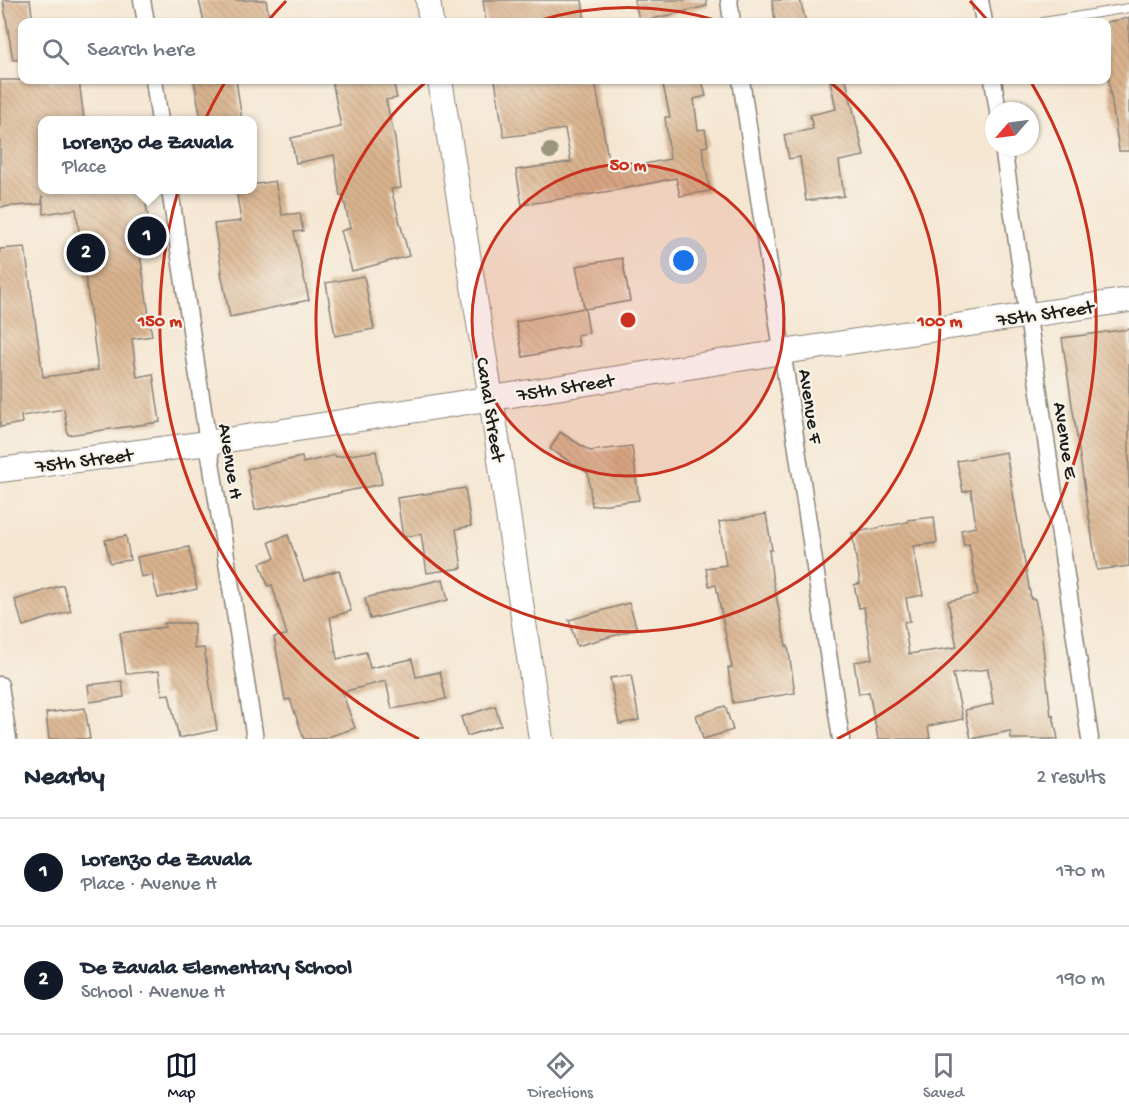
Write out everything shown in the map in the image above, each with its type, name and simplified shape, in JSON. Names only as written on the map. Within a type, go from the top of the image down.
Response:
[{"type":"main road","points":[[428,0],[430,18]]},
{"type":"main road","name":"Canal Street","points":[[441,84],[491,398],[541,739]]},
{"type":"main road","name":"75th Street","points":[[0,470],[208,443],[1129,300]]},
{"type":"street","points":[[142,0],[145,18]]},
{"type":"street","points":[[729,0],[731,18]]},
{"type":"street","points":[[980,0],[983,18]]},
{"type":"street","points":[[155,84],[159,116]]},
{"type":"street","name":"Avenue F","points":[[742,84],[841,739]]},
{"type":"street","points":[[994,84],[997,102]]},
{"type":"street","name":"Avenue E","points":[[1004,156],[1090,739]]},
{"type":"street","name":"Avenue H","points":[[171,194],[255,739]]},
{"type":"street","points":[[0,685],[8,739]]},
{"type":"lane","points":[[1068,18],[1129,8]]},
{"type":"building","points":[[3,0],[30,0],[32,18],[18,18],[18,59],[13,60]]},
{"type":"building","points":[[199,0],[266,0],[269,18],[203,18]]},
{"type":"building","points":[[483,0],[582,0],[584,18],[485,18]]},
{"type":"building","points":[[634,0],[706,0],[707,6],[657,18],[639,18]]},
{"type":"building","points":[[772,0],[800,0],[805,18],[774,18]]},
{"type":"building","points":[[1129,18],[1129,151],[1119,151],[1109,84],[1111,84],[1111,21]]},
{"type":"building","points":[[0,80],[18,80],[18,84],[80,84],[84,116],[38,116],[38,194],[145,194],[150,231],[137,233],[152,336],[132,339],[137,377],[153,374],[160,422],[68,435],[64,409],[21,416],[22,423],[0,427],[0,249],[25,247],[43,377],[98,370],[76,209],[44,214],[42,196],[42,204],[0,207]]},
{"type":"building","points":[[195,84],[237,84],[241,116],[200,116]]},
{"type":"building","points":[[333,84],[394,84],[397,98],[386,100],[395,139],[401,188],[391,189],[409,256],[352,271],[341,231],[350,228],[343,195],[340,196],[334,155],[296,163],[291,138],[341,127]]},
{"type":"building","points":[[496,84],[596,84],[610,171],[670,159],[665,117],[670,117],[663,84],[703,84],[706,96],[694,99],[698,130],[705,129],[708,146],[702,147],[710,191],[680,196],[676,178],[522,205],[516,170],[571,162],[565,129],[504,137]]},
{"type":"building","points":[[831,84],[847,84],[864,156],[839,161],[844,196],[806,201],[800,157],[789,159],[784,135],[813,129],[810,115],[836,109]]},
{"type":"building","points":[[275,181],[282,215],[300,213],[303,231],[294,232],[309,300],[230,317],[214,224],[241,221],[237,194],[257,194],[257,184]]},
{"type":"building","points":[[622,258],[630,301],[585,309],[589,333],[577,335],[579,346],[523,357],[516,322],[584,308],[576,266]]},
{"type":"building","points":[[364,276],[374,329],[335,336],[326,283]]},
{"type":"building","points":[[1129,329],[1129,566],[1097,570],[1062,338]]},
{"type":"building","points":[[560,432],[590,451],[632,446],[639,500],[592,506],[588,473],[550,449]]},
{"type":"building","points":[[376,451],[382,484],[255,510],[247,469],[302,457],[303,463],[335,455],[336,457]]},
{"type":"building","points":[[1006,452],[1031,599],[1035,599],[1041,630],[1051,716],[1053,715],[1058,739],[1011,739],[1010,731],[971,739],[965,710],[993,704],[988,669],[953,674],[963,719],[928,726],[930,739],[878,739],[869,692],[859,694],[854,662],[872,659],[864,607],[859,608],[854,585],[860,583],[852,533],[908,522],[908,520],[934,517],[937,543],[913,546],[923,595],[906,598],[910,621],[904,622],[909,654],[957,647],[948,601],[978,595],[969,544],[964,545],[961,530],[976,527],[971,490],[963,492],[957,461]]},
{"type":"building","points":[[465,488],[471,526],[456,529],[462,568],[427,573],[421,534],[403,537],[397,498]]},
{"type":"building","points":[[766,514],[772,550],[769,550],[772,575],[786,646],[788,646],[795,693],[733,703],[728,668],[732,668],[716,585],[709,586],[706,568],[726,565],[719,522]]},
{"type":"building","points":[[288,535],[304,581],[339,570],[351,611],[330,617],[337,659],[366,652],[370,668],[412,659],[416,677],[440,672],[446,699],[392,709],[386,681],[342,692],[355,728],[322,739],[304,739],[290,699],[285,700],[274,637],[287,635],[272,585],[268,586],[260,563],[275,558],[269,542]]},
{"type":"building","points":[[126,536],[130,560],[110,563],[105,540]]},
{"type":"building","points":[[189,547],[197,589],[158,598],[152,575],[141,577],[137,557]]},
{"type":"building","points":[[443,579],[448,600],[370,619],[365,598]]},
{"type":"building","points":[[63,585],[71,611],[23,626],[15,600]]},
{"type":"building","points":[[629,603],[637,629],[577,646],[569,620]]},
{"type":"building","points":[[164,623],[194,623],[194,649],[204,648],[217,730],[179,738],[169,694],[162,695],[159,671],[126,674],[120,633],[165,627]]},
{"type":"building","points":[[631,675],[639,720],[619,724],[610,678]]},
{"type":"building","points":[[122,681],[124,697],[90,702],[88,685]]},
{"type":"building","points":[[495,706],[501,725],[467,736],[461,717]]},
{"type":"building","points":[[725,706],[733,730],[703,739],[696,715]]},
{"type":"building","points":[[85,708],[90,739],[49,739],[46,713]]},
{"type":"place","name":"Lorenzo de Zavala","points":[[147,236]]},
{"type":"place","name":"De Zavala Elementary School","points":[[86,253]]}]
